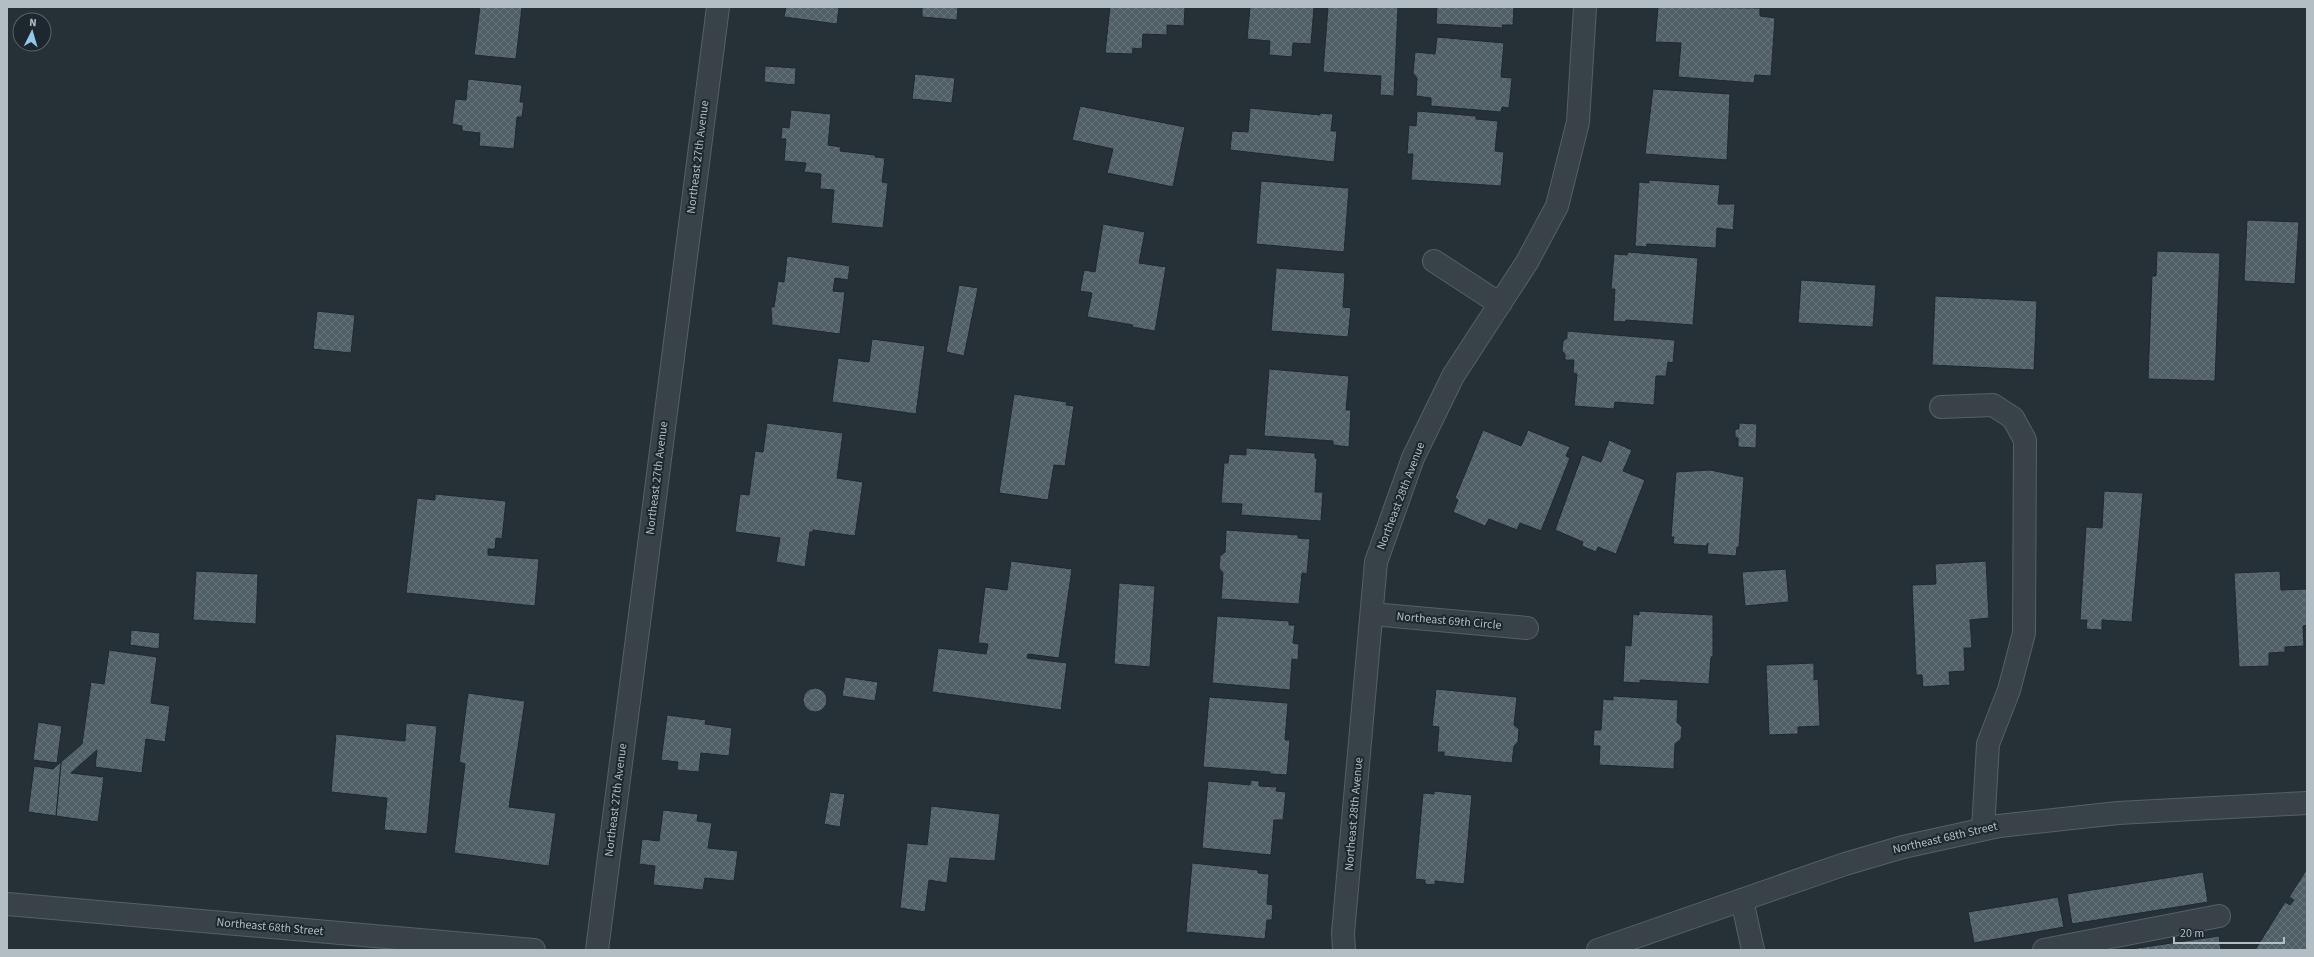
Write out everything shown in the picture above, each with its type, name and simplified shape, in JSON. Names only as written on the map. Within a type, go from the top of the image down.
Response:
[{"type":"street","name":"Northeast 27th Avenue","points":[[597,950],[718,7]]},
{"type":"street","name":"Northeast 28th Avenue","points":[[1344,950],[1343,933],[1376,562],[1413,458],[1453,376],[1527,262],[1558,206],[1578,122],[1585,7]]},
{"type":"street","points":[[1434,261],[1500,304]]},
{"type":"street","points":[[1941,407],[1993,405],[2013,418],[2025,440],[2024,633],[2009,690],[1988,744],[1983,829]]},
{"type":"street","name":"Northeast 69th Circle","points":[[1372,614],[1527,628]]},
{"type":"street","name":"Northeast 68th Street","points":[[1598,950],[1852,862],[1903,847],[1983,829],[1998,826],[2118,813],[2307,803]]},
{"type":"street","points":[[1742,900],[1753,950]]},
{"type":"street","name":"Northeast 68th Street","points":[[7,904],[534,950]]},
{"type":"street","points":[[2044,950],[2219,916]]},
{"type":"building","points":[[480,7],[522,7],[516,59],[474,55]]},
{"type":"building","points":[[786,7],[839,7],[837,24],[784,17]]},
{"type":"building","points":[[922,7],[958,7],[957,20],[922,17]]},
{"type":"building","points":[[1110,7],[1185,7],[1184,26],[1167,25],[1167,35],[1143,34],[1142,49],[1133,48],[1132,54],[1105,53]]},
{"type":"building","points":[[1250,7],[1314,7],[1311,44],[1293,43],[1292,57],[1269,55],[1270,41],[1247,39]]},
{"type":"building","points":[[1328,7],[1398,7],[1394,96],[1380,95],[1381,76],[1323,72]]},
{"type":"building","points":[[1437,7],[1514,7],[1513,25],[1502,25],[1503,28],[1436,24]]},
{"type":"building","points":[[1658,7],[1760,8],[1760,16],[1775,18],[1771,76],[1755,75],[1754,83],[1678,77],[1681,43],[1655,42]]},
{"type":"building","points":[[1437,37],[1504,43],[1501,77],[1512,78],[1509,108],[1502,107],[1501,112],[1431,106],[1431,98],[1416,96],[1417,78],[1413,73],[1415,52],[1435,54]]},
{"type":"building","points":[[765,66],[796,68],[795,85],[764,82]]},
{"type":"building","points":[[915,74],[955,78],[952,103],[912,99]]},
{"type":"building","points":[[468,79],[522,85],[520,102],[524,102],[522,117],[517,117],[514,149],[479,146],[480,133],[462,131],[462,126],[452,124],[455,99],[466,100]]},
{"type":"building","points":[[1653,89],[1730,94],[1727,160],[1645,154]]},
{"type":"building","points":[[1080,106],[1185,127],[1173,187],[1107,173],[1113,149],[1072,140]]},
{"type":"building","points":[[1250,108],[1320,115],[1320,113],[1333,114],[1331,131],[1337,131],[1334,162],[1230,150],[1232,131],[1248,132]]},
{"type":"building","points":[[791,110],[831,114],[828,145],[841,147],[840,151],[875,155],[875,157],[885,158],[882,182],[888,183],[883,228],[831,223],[834,190],[820,189],[821,174],[804,172],[806,163],[784,161],[786,139],[781,139],[782,127],[789,128]]},
{"type":"building","points":[[1417,111],[1476,116],[1476,119],[1498,121],[1495,151],[1504,152],[1501,186],[1411,180],[1413,154],[1407,154],[1409,125],[1416,126]]},
{"type":"building","points":[[1649,180],[1720,185],[1718,204],[1735,204],[1733,230],[1717,228],[1716,248],[1647,244],[1646,247],[1635,246],[1639,182],[1649,183]]},
{"type":"building","points":[[1261,181],[1349,188],[1344,252],[1256,244]]},
{"type":"building","points":[[2247,220],[2299,222],[2295,284],[2244,281]]},
{"type":"building","points":[[1103,224],[1145,232],[1139,263],[1166,267],[1155,331],[1132,327],[1133,325],[1087,317],[1092,293],[1080,291],[1084,270],[1095,272]]},
{"type":"building","points":[[2157,251],[2220,253],[2215,381],[2148,379],[2152,276],[2156,276]]},
{"type":"building","points":[[1628,252],[1698,258],[1693,325],[1626,320],[1625,322],[1613,321],[1615,289],[1611,289],[1614,254],[1627,255]]},
{"type":"building","points":[[787,256],[850,266],[848,280],[835,278],[833,291],[845,292],[840,334],[772,325],[771,307],[774,307],[778,281],[784,282]]},
{"type":"building","points":[[1276,268],[1345,273],[1343,307],[1351,308],[1348,337],[1271,331]]},
{"type":"building","points":[[1801,280],[1876,285],[1873,327],[1798,323]]},
{"type":"building","points":[[959,285],[978,288],[964,356],[946,352]]},
{"type":"building","points":[[1935,296],[2037,301],[2034,370],[1932,365]]},
{"type":"building","points":[[317,311],[355,315],[351,353],[313,349]]},
{"type":"building","points":[[1567,331],[1675,340],[1673,363],[1668,362],[1666,376],[1656,376],[1654,405],[1615,402],[1614,409],[1574,406],[1577,374],[1573,373],[1574,360],[1565,360],[1565,354],[1562,351],[1563,341],[1567,338]]},
{"type":"building","points":[[872,339],[925,346],[916,414],[832,402],[838,358],[869,362]]},
{"type":"building","points":[[1269,369],[1349,376],[1346,410],[1351,410],[1349,447],[1333,445],[1333,441],[1264,436]]},
{"type":"building","points":[[1014,394],[1067,402],[1066,405],[1074,406],[1065,466],[1054,465],[1048,500],[999,493]]},
{"type":"building","points":[[767,423],[843,433],[837,478],[863,482],[855,536],[813,530],[813,532],[810,532],[805,567],[776,562],[780,538],[735,532],[740,494],[749,495],[755,451],[763,452]]},
{"type":"building","points":[[1739,423],[1757,424],[1756,448],[1738,447],[1738,438],[1735,437],[1735,429],[1739,429]]},
{"type":"building","points":[[1483,430],[1521,446],[1528,430],[1570,447],[1566,456],[1570,458],[1541,531],[1520,523],[1517,530],[1489,519],[1485,526],[1453,512],[1458,500],[1455,498]]},
{"type":"building","points":[[1609,440],[1632,450],[1623,471],[1645,480],[1616,554],[1598,547],[1596,552],[1582,546],[1583,542],[1555,530],[1582,455],[1601,462]]},
{"type":"building","points":[[1246,448],[1315,453],[1315,458],[1317,459],[1315,492],[1323,492],[1321,521],[1241,515],[1242,504],[1221,503],[1224,463],[1228,463],[1229,454],[1246,455]]},
{"type":"building","points":[[1710,470],[1744,477],[1739,547],[1737,547],[1736,556],[1707,554],[1708,543],[1706,546],[1673,544],[1674,537],[1671,537],[1676,472]]},
{"type":"building","points":[[2104,491],[2143,493],[2132,622],[2102,620],[2102,630],[2086,629],[2087,620],[2080,620],[2086,527],[2102,528]]},
{"type":"building","points":[[435,494],[506,501],[502,539],[496,538],[495,549],[488,549],[488,555],[539,559],[535,606],[406,593],[417,498],[435,500]]},
{"type":"building","points":[[1226,530],[1298,535],[1298,538],[1310,539],[1307,574],[1302,573],[1299,604],[1221,599],[1223,573],[1219,568],[1220,556],[1225,552]]},
{"type":"building","points":[[1011,561],[1072,569],[1059,658],[1028,654],[1027,658],[1067,663],[1061,710],[932,692],[938,648],[986,654],[988,644],[978,643],[985,587],[1007,590]]},
{"type":"building","points":[[1986,561],[1989,618],[1970,620],[1972,648],[1964,648],[1965,671],[1949,672],[1950,685],[1923,687],[1922,675],[1916,675],[1912,585],[1936,584],[1935,564]]},
{"type":"building","points":[[1786,569],[1789,602],[1745,606],[1742,572]]},
{"type":"building","points":[[196,571],[258,574],[256,624],[193,620]]},
{"type":"building","points":[[2280,571],[2281,590],[2307,589],[2307,625],[2303,626],[2304,646],[2285,647],[2285,652],[2269,653],[2269,666],[2239,667],[2234,573]]},
{"type":"building","points":[[1119,583],[1155,586],[1150,667],[1114,664]]},
{"type":"building","points":[[1639,611],[1713,615],[1713,656],[1711,657],[1709,684],[1640,680],[1640,683],[1623,682],[1625,645],[1631,646],[1633,614],[1639,615]]},
{"type":"building","points":[[1217,616],[1289,621],[1289,625],[1295,625],[1293,643],[1299,644],[1298,660],[1292,659],[1290,690],[1212,683]]},
{"type":"building","points":[[131,630],[160,633],[159,649],[130,645]]},
{"type":"building","points":[[109,650],[157,657],[151,703],[170,706],[165,742],[146,739],[142,773],[95,767],[97,750],[71,773],[104,777],[98,822],[56,816],[61,762],[82,744],[91,682],[104,684]]},
{"type":"building","points":[[1814,663],[1814,680],[1818,679],[1820,726],[1798,727],[1798,734],[1769,735],[1766,665]]},
{"type":"building","points":[[845,677],[878,682],[875,701],[842,696]]},
{"type":"building","points":[[815,688],[823,692],[827,700],[823,708],[815,712],[807,708],[803,700],[807,692]]},
{"type":"building","points":[[1436,689],[1517,697],[1514,725],[1519,729],[1518,742],[1514,746],[1512,763],[1444,756],[1444,752],[1437,752],[1439,727],[1432,726]]},
{"type":"building","points":[[468,693],[525,701],[509,807],[556,813],[549,866],[454,853],[465,764],[459,762]]},
{"type":"building","points":[[1613,696],[1678,700],[1677,722],[1682,727],[1681,739],[1675,744],[1674,769],[1599,765],[1600,746],[1593,746],[1594,730],[1601,730],[1603,699],[1613,700]]},
{"type":"building","points":[[1209,697],[1288,703],[1285,740],[1290,740],[1287,775],[1270,774],[1270,772],[1203,767]]},
{"type":"building","points":[[667,715],[706,720],[705,724],[732,728],[729,756],[701,753],[699,772],[677,770],[678,762],[661,760]]},
{"type":"building","points":[[38,722],[62,726],[57,763],[33,760]]},
{"type":"building","points":[[406,723],[437,726],[427,834],[384,830],[387,798],[331,792],[336,734],[405,741]]},
{"type":"building","points":[[61,762],[56,816],[28,812],[34,766],[53,769]]},
{"type":"building","points":[[1251,780],[1259,781],[1259,786],[1277,787],[1276,791],[1286,792],[1283,820],[1274,820],[1271,855],[1202,848],[1208,781],[1250,785]]},
{"type":"building","points":[[1434,791],[1472,795],[1464,884],[1435,881],[1435,885],[1425,884],[1425,880],[1415,879],[1423,793],[1434,794]]},
{"type":"building","points":[[830,792],[845,794],[840,827],[824,824]]},
{"type":"building","points":[[931,806],[1000,814],[995,861],[950,858],[947,883],[929,880],[925,912],[900,908],[907,843],[927,845]]},
{"type":"building","points":[[663,810],[698,814],[697,821],[712,823],[708,848],[738,851],[734,881],[705,878],[703,890],[653,885],[655,866],[639,864],[642,839],[659,841]]},
{"type":"building","points":[[1192,863],[1258,870],[1258,873],[1269,874],[1267,904],[1273,905],[1272,920],[1267,920],[1265,939],[1186,932]]},
{"type":"building","points":[[2307,869],[2307,950],[2255,950],[2285,902],[2290,905],[2294,900],[2289,897]]},
{"type":"building","points":[[2203,872],[2208,902],[2072,924],[2067,894]]},
{"type":"building","points":[[2058,897],[2064,927],[1974,943],[1968,912]]},
{"type":"building","points":[[2219,936],[2221,950],[2124,950]]}]
